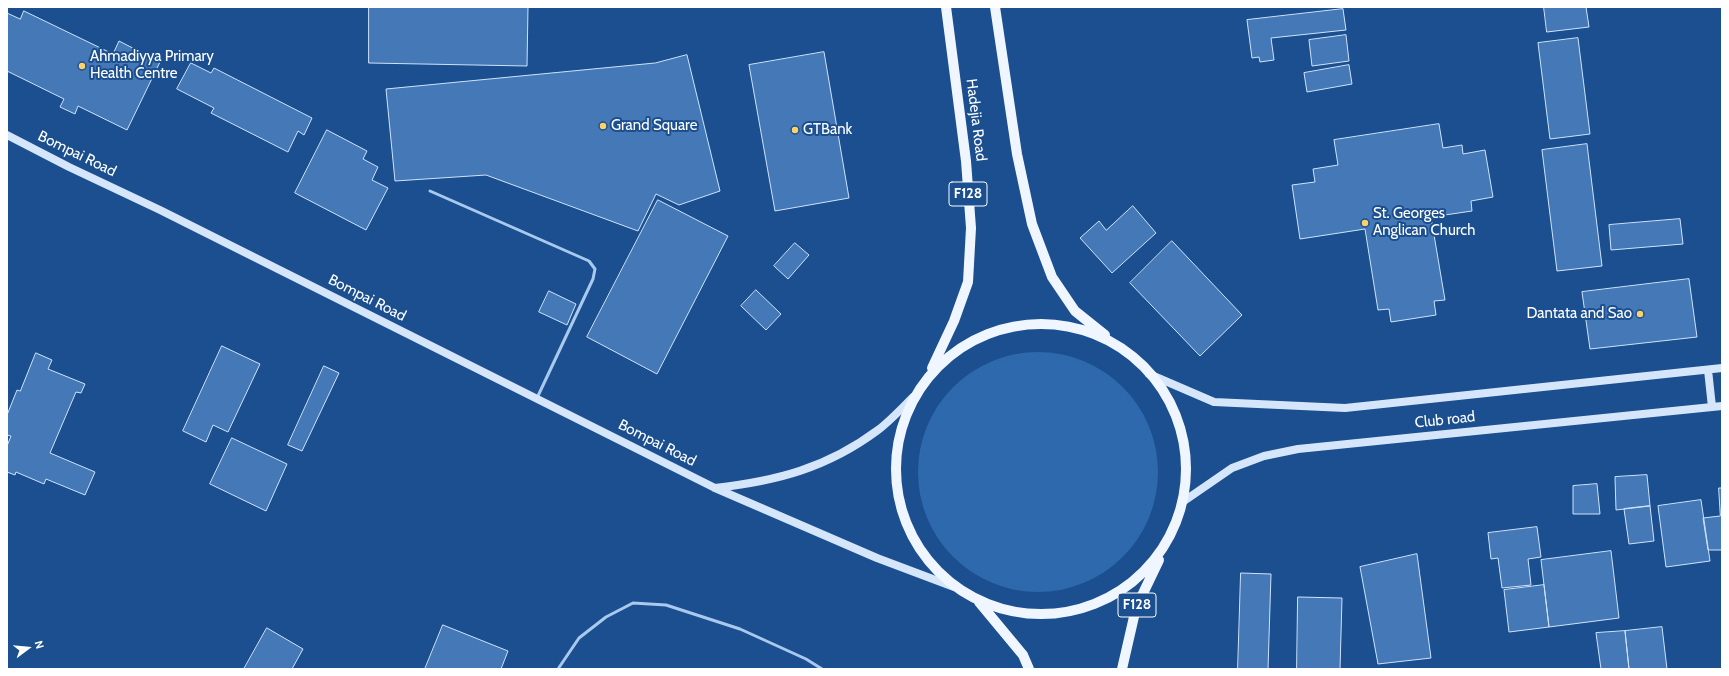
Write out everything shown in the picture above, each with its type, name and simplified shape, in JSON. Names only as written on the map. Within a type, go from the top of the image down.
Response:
[{"type":"main road","name":"Hadejia Road","points":[[929,374],[954,322],[968,282],[971,228],[966,161],[946,7]]},
{"type":"main road","name":"F128","points":[[995,7],[1017,154],[1032,224],[1052,277],[1075,311],[1112,341],[1129,352],[1149,374],[1172,405],[1186,452],[1184,501],[1166,546],[1136,608],[1122,669]]},
{"type":"main road","name":"Bompai Road","points":[[7,135],[714,488],[877,558],[954,587]]},
{"type":"main road","points":[[929,374],[959,346],[996,329],[1015,325],[1035,322],[1075,326],[1112,341]]},
{"type":"main road","points":[[1149,374],[1214,402],[1345,408],[1722,368]]},
{"type":"main road","points":[[1708,370],[1712,407]]},
{"type":"main road","name":"F128","points":[[929,374],[913,397],[896,446],[898,499],[918,548],[954,587],[980,602],[1023,655],[1029,669]]},
{"type":"main road","points":[[714,488],[748,484],[792,474],[824,463],[850,449],[879,429],[913,397]]},
{"type":"main road","name":"Club road","points":[[1184,501],[1232,468],[1264,456],[1298,449],[1722,406]]},
{"type":"main road","points":[[980,602],[1020,614],[1063,615],[1103,602],[1138,579],[1166,546]]},
{"type":"lane","points":[[430,191],[589,261],[595,269],[593,280],[536,398]]},
{"type":"lane","points":[[558,669],[579,638],[606,617],[633,603],[666,605],[740,629],[806,659],[822,669]]},
{"type":"shaded area","points":[[1026,352],[1050,352],[1073,357],[1095,366],[1123,387],[1138,405],[1149,426],[1156,449],[1158,472],[1156,495],[1149,518],[1138,539],[1123,557],[1095,578],[1073,587],[1050,592],[1026,592],[1003,587],[981,578],[962,565],[945,548],[932,529],[923,507],[918,484],[918,460],[923,437],[932,415],[945,396],[962,379],[981,366],[1003,357]]},
{"type":"building","points":[[369,7],[528,7],[527,66],[369,63]]},
{"type":"building","points":[[1544,7],[1586,7],[1589,27],[1547,32]]},
{"type":"building","points":[[1343,9],[1346,30],[1271,38],[1274,60],[1260,62],[1259,57],[1252,58],[1247,20]]},
{"type":"building","name":"Ahmadiyya Primary Health Centre","points":[[24,11],[113,54],[119,41],[160,62],[127,130],[78,106],[75,114],[60,107],[64,99],[7,71],[7,13],[20,19]]},
{"type":"building","points":[[1346,35],[1349,61],[1312,66],[1309,40]]},
{"type":"building","points":[[1578,38],[1590,134],[1550,139],[1538,43]]},
{"type":"building","points":[[824,52],[849,198],[775,211],[749,65]]},
{"type":"building","points":[[687,55],[720,191],[679,205],[656,194],[638,231],[486,175],[395,181],[386,89],[655,63]]},
{"type":"building","points":[[191,63],[211,73],[214,68],[312,118],[304,135],[298,131],[288,152],[211,113],[214,108],[177,89]]},
{"type":"building","points":[[1349,65],[1352,84],[1307,92],[1304,73]]},
{"type":"building","name":"St. Georges Anglican Church","points":[[1439,124],[1443,148],[1462,145],[1463,154],[1485,150],[1493,197],[1471,201],[1472,211],[1431,217],[1445,300],[1434,301],[1436,315],[1391,322],[1389,309],[1378,310],[1365,229],[1300,239],[1292,185],[1315,182],[1313,169],[1338,165],[1334,140]]},
{"type":"building","points":[[327,130],[367,151],[363,159],[378,167],[372,180],[388,188],[366,230],[295,193]]},
{"type":"building","points":[[1587,144],[1602,266],[1557,271],[1542,150]]},
{"type":"building","points":[[658,200],[728,236],[657,374],[587,337]]},
{"type":"building","points":[[1133,206],[1156,233],[1112,273],[1080,238],[1099,221],[1106,230]]},
{"type":"building","points":[[1680,219],[1683,244],[1611,250],[1609,225]]},
{"type":"building","points":[[1172,241],[1242,315],[1200,356],[1130,283]]},
{"type":"building","points":[[795,243],[809,255],[788,279],[774,266]]},
{"type":"building","name":"Dantata and Sao","points":[[1689,279],[1697,337],[1590,349],[1582,292]]},
{"type":"building","points":[[756,290],[781,314],[766,330],[741,306]]},
{"type":"building","points":[[549,291],[576,304],[567,325],[539,312]]},
{"type":"building","points":[[222,346],[260,364],[228,432],[213,425],[206,442],[183,431]]},
{"type":"building","points":[[36,353],[52,360],[48,369],[85,384],[81,393],[76,392],[50,453],[95,472],[85,495],[46,479],[44,484],[16,472],[15,475],[7,472],[7,446],[11,436],[7,435],[7,415],[17,390],[20,391]]},
{"type":"building","points":[[324,366],[339,373],[302,451],[288,445]]},
{"type":"building","points":[[232,438],[287,464],[266,511],[210,484]]},
{"type":"building","points":[[1647,475],[1650,506],[1616,510],[1615,477]]},
{"type":"building","points":[[1597,484],[1600,514],[1573,514],[1573,486]]},
{"type":"building","points":[[1719,488],[1722,488],[1722,550],[1708,550],[1703,518],[1720,516]]},
{"type":"building","points":[[1701,500],[1710,561],[1666,567],[1658,506]]},
{"type":"building","points":[[1650,506],[1654,541],[1629,544],[1624,509]]},
{"type":"building","points":[[1537,527],[1541,557],[1528,559],[1531,585],[1502,588],[1498,558],[1491,559],[1488,533]]},
{"type":"building","points":[[1611,551],[1619,618],[1549,627],[1541,560]]},
{"type":"building","points":[[1417,554],[1431,658],[1378,664],[1360,567]]},
{"type":"building","points":[[1241,573],[1271,574],[1268,669],[1238,669]]},
{"type":"building","points":[[1544,585],[1549,627],[1509,632],[1504,590]]},
{"type":"building","points":[[1298,597],[1342,598],[1340,669],[1297,669]]},
{"type":"building","points":[[443,625],[508,651],[501,669],[425,669]]},
{"type":"building","points":[[1662,627],[1667,669],[1629,669],[1625,631]]},
{"type":"building","points":[[267,628],[303,649],[292,669],[244,669]]},
{"type":"building","points":[[1625,631],[1629,669],[1601,669],[1596,633]]},
{"type":"place","name":"Ahmadiyya Primary Health Centre","points":[[82,66]]},
{"type":"place","name":"Grand Square","points":[[603,126]]},
{"type":"place","name":"GTBank","points":[[795,130]]},
{"type":"place","name":"St. Georges Anglican Church","points":[[1365,223]]},
{"type":"place","name":"Dantata and Sao","points":[[1640,314]]}]
